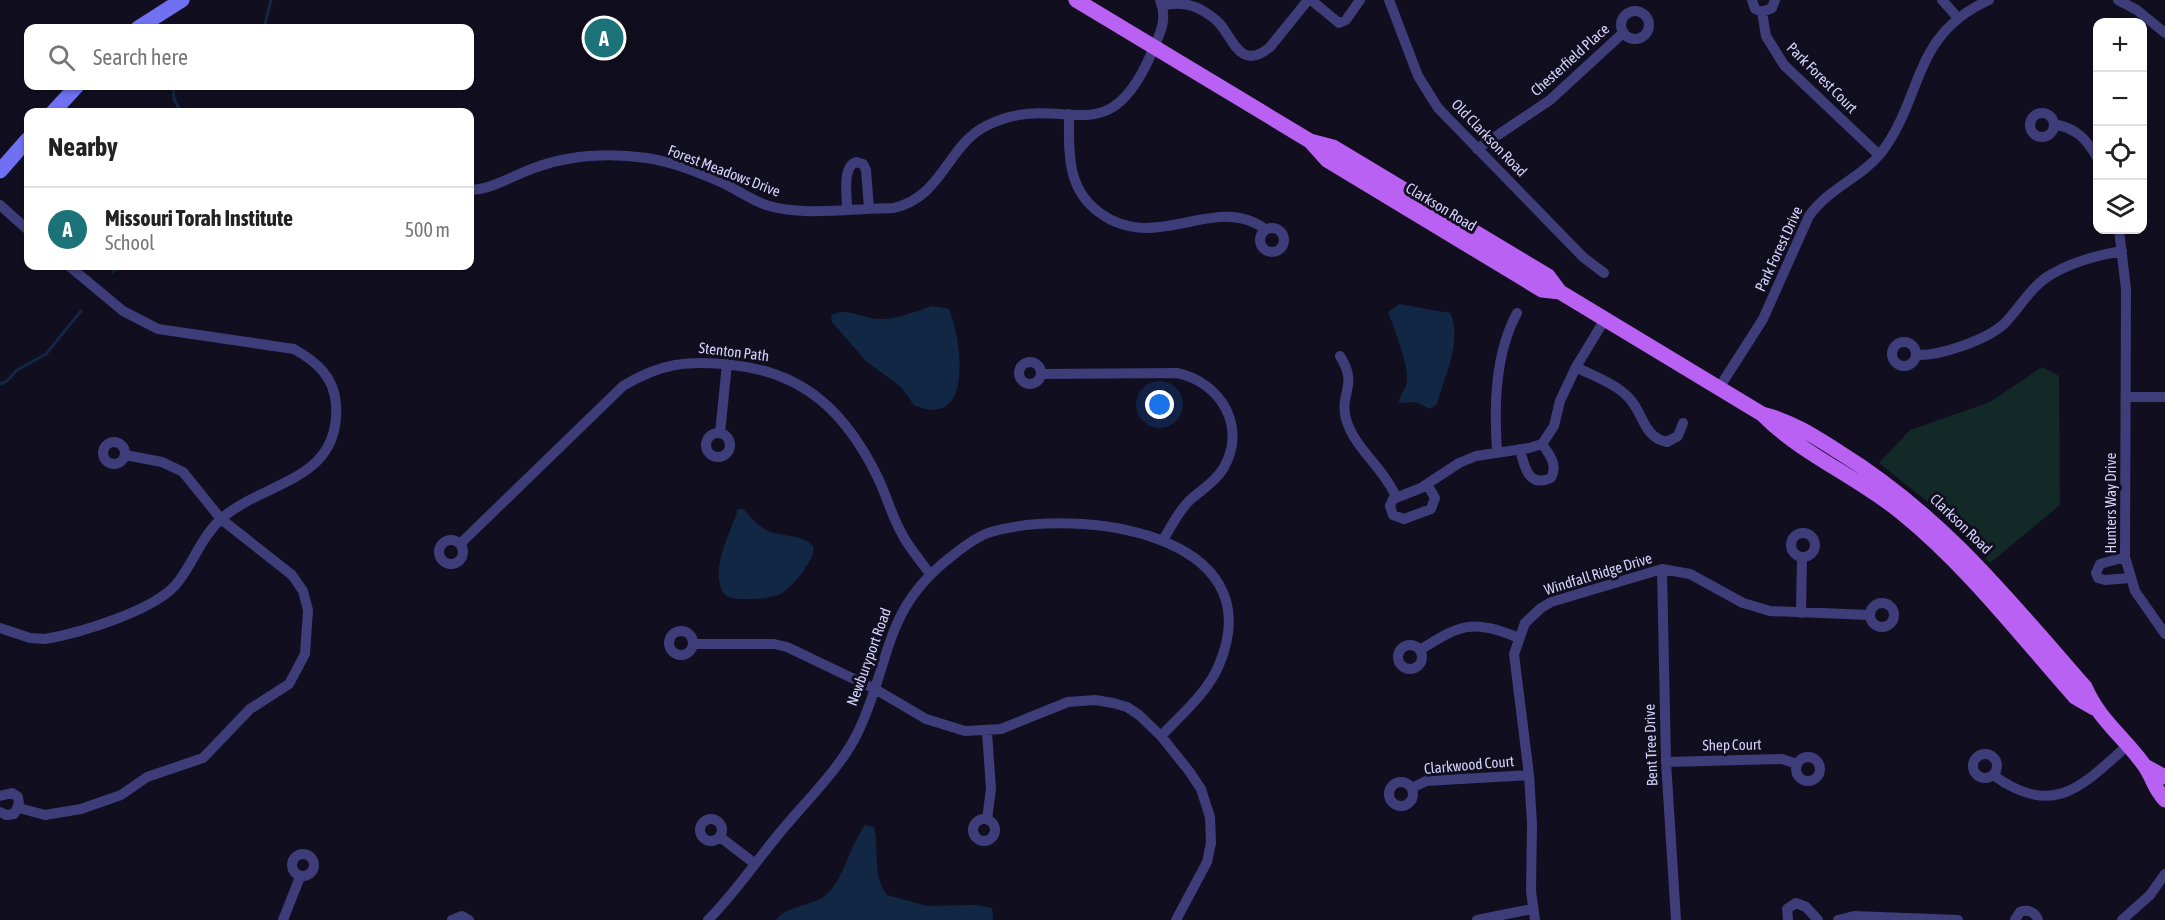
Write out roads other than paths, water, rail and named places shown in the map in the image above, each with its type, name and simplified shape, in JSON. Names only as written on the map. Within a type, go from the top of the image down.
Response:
[{"type":"main road","points":[[144,24],[182,0]]},
{"type":"main road","name":"Clarkson Road","points":[[1076,0],[1310,141],[1327,160],[1542,290],[1560,292],[1762,414],[1780,433],[1866,486],[1922,530],[1966,574],[2075,697],[2094,708],[2145,766],[2153,787],[2165,800]]},
{"type":"main road","points":[[57,108],[73,90]]},
{"type":"main road","points":[[0,171],[24,144]]},
{"type":"main road","name":"Clarkson Road","points":[[2145,766],[2165,777]]},
{"type":"street","points":[[1161,3],[1190,4],[1219,23],[1235,48],[1253,55],[1263,53],[1270,47],[1310,0],[1339,23],[1346,20],[1360,0]]},
{"type":"street","name":"Old Clarkson Road","points":[[1389,0],[1418,76],[1450,123],[1582,257],[1604,273]]},
{"type":"street","name":"Park Forest Court","points":[[1752,0],[1755,9],[1762,12],[1766,36],[1784,65],[1879,155]]},
{"type":"street","points":[[1762,12],[1772,8],[1775,0]]},
{"type":"street","points":[[1942,0],[1958,18]]},
{"type":"street","name":"Park Forest Drive","points":[[1719,388],[1763,319],[1809,216],[1820,201],[1879,155],[1903,115],[1927,55],[1958,18],[1989,0]]},
{"type":"street","points":[[2118,0],[2139,5],[2165,33]]},
{"type":"street","name":"Forest Meadows Drive","points":[[474,189],[486,189],[513,176],[558,160],[615,156],[647,158],[672,165],[726,185],[765,204],[783,209],[894,208],[918,199],[938,179],[964,144],[987,125],[1029,113],[1099,114],[1111,110],[1133,90],[1154,47],[1164,21],[1161,3]]},
{"type":"street","name":"Chesterfield Place","points":[[1477,149],[1550,100],[1623,33]]},
{"type":"street","points":[[1069,114],[1069,164],[1077,188],[1094,209],[1117,225],[1141,229],[1226,216],[1242,216],[1266,230]]},
{"type":"street","points":[[2054,124],[2070,127],[2078,132],[2093,153]]},
{"type":"street","points":[[847,208],[848,170],[850,164],[856,162],[863,164],[866,170],[869,208]]},
{"type":"street","points":[[0,205],[24,226]]},
{"type":"street","name":"Hunters Way Drive","points":[[2120,234],[2126,289],[2125,557],[2130,578],[2142,603],[2165,634]]},
{"type":"street","points":[[1916,355],[1937,354],[1995,332],[2032,290],[2052,274],[2092,256],[2122,251]]},
{"type":"street","points":[[0,628],[30,638],[56,637],[152,604],[178,582],[204,539],[221,519],[239,505],[300,475],[321,459],[334,435],[336,412],[333,386],[326,373],[307,356],[294,350],[171,333],[144,323],[117,307],[74,270]]},
{"type":"street","points":[[1497,451],[1495,392],[1507,333],[1517,313]]},
{"type":"street","points":[[1427,484],[1435,498],[1431,509],[1398,518],[1390,510],[1391,502],[1396,497],[1427,484],[1459,463],[1497,451],[1542,444],[1554,426],[1560,401],[1576,367],[1605,319]]},
{"type":"street","points":[[1340,356],[1350,372],[1344,408],[1350,429],[1388,477],[1396,497]]},
{"type":"street","name":"Stenton Path","points":[[461,543],[623,386],[647,372],[672,365],[692,362],[728,364],[772,372],[793,380],[820,398],[842,421],[864,450],[905,541],[930,574]]},
{"type":"street","points":[[720,433],[728,364]]},
{"type":"street","points":[[1576,367],[1622,392],[1636,408],[1650,435],[1659,440],[1667,442],[1678,436],[1683,423]]},
{"type":"street","points":[[1041,374],[1177,373],[1198,379],[1217,393],[1228,411],[1231,423],[1229,456],[1216,479],[1183,509],[1163,540]]},
{"type":"street","points":[[2127,397],[2165,397]]},
{"type":"street","points":[[1520,449],[1527,474],[1534,480],[1544,482],[1551,478],[1554,469],[1552,457],[1542,444]]},
{"type":"street","points":[[19,808],[45,815],[81,809],[120,795],[147,777],[203,758],[250,709],[280,691],[295,675],[305,654],[308,610],[303,591],[285,568],[221,519],[183,472],[162,462],[126,455]]},
{"type":"street","name":"Newburyport Road","points":[[708,920],[850,746],[875,689],[886,646],[901,610],[930,574],[952,555],[988,532],[1057,524],[1102,526],[1145,533],[1183,549],[1208,570],[1223,593],[1227,619],[1223,652],[1214,675],[1161,736]]},
{"type":"street","points":[[1801,613],[1802,557]]},
{"type":"street","points":[[2125,557],[2100,564],[2096,573],[2098,578],[2105,580],[2130,578]]},
{"type":"street","name":"Windfall Ridge Drive","points":[[1535,920],[1532,909],[1529,775],[1514,654],[1525,623],[1541,608],[1551,602],[1662,569],[1690,574],[1756,608],[1801,613],[1870,615]]},
{"type":"street","name":"Bent Tree Drive","points":[[1662,569],[1666,762],[1676,920]]},
{"type":"street","points":[[1420,650],[1453,630],[1480,626],[1491,627],[1518,639]]},
{"type":"street","points":[[693,644],[774,644],[787,647],[875,689],[907,709],[945,726],[965,731],[987,732],[1001,729],[1068,702],[1095,700],[1127,707],[1161,736],[1201,789],[1210,817],[1207,862],[1176,920]]},
{"type":"street","points":[[987,732],[991,789],[987,819]]},
{"type":"street","points":[[1994,774],[2008,785],[2024,792],[2050,796],[2061,794],[2085,784],[2127,745]]},
{"type":"street","name":"Shep Court","points":[[1666,762],[1782,759],[1797,764]]},
{"type":"street","name":"Clarkwood Court","points":[[1412,788],[1426,781],[1529,775]]},
{"type":"street","points":[[0,796],[8,792],[15,795],[19,801],[19,808]]},
{"type":"street","points":[[0,812],[10,815],[19,808]]},
{"type":"street","points":[[720,837],[754,863]]},
{"type":"street","points":[[2122,920],[2150,895],[2165,874]]},
{"type":"street","points":[[286,919],[300,877]]},
{"type":"street","points":[[2150,895],[2165,888]]},
{"type":"street","points":[[1788,920],[1787,909],[1796,903],[1806,907],[1818,920]]},
{"type":"street","points":[[1477,920],[1532,909]]},
{"type":"street","points":[[2015,920],[2020,912],[2028,911],[2035,914],[2038,920]]},
{"type":"street","points":[[452,920],[462,916],[469,920]]},
{"type":"street","points":[[1838,920],[1854,916],[1958,920]]},
{"type":"water","points":[[1399,304],[1450,313],[1453,323],[1451,358],[1437,404],[1430,409],[1415,402],[1399,403],[1407,374],[1388,312]]},
{"type":"water","points":[[932,306],[949,309],[954,323],[959,360],[959,379],[955,395],[947,406],[933,410],[914,405],[901,387],[866,361],[832,322],[831,316],[847,312],[884,319]]},
{"type":"water","points":[[738,509],[743,509],[768,531],[804,539],[813,546],[808,564],[798,578],[782,593],[771,597],[746,599],[732,598],[723,591],[719,580],[720,562]]},
{"type":"water","points":[[865,825],[874,827],[877,870],[887,895],[927,906],[977,905],[992,908],[993,920],[776,920],[786,911],[820,899],[832,889]]},
{"type":"waterway","points":[[265,24],[271,0]]},
{"type":"waterway","points":[[173,90],[174,99],[179,108]]},
{"type":"waterway","points":[[0,384],[7,381],[17,370],[46,354],[81,311]]},
{"type":"place","name":"Missouri Torah Institute","points":[[604,38]]}]
